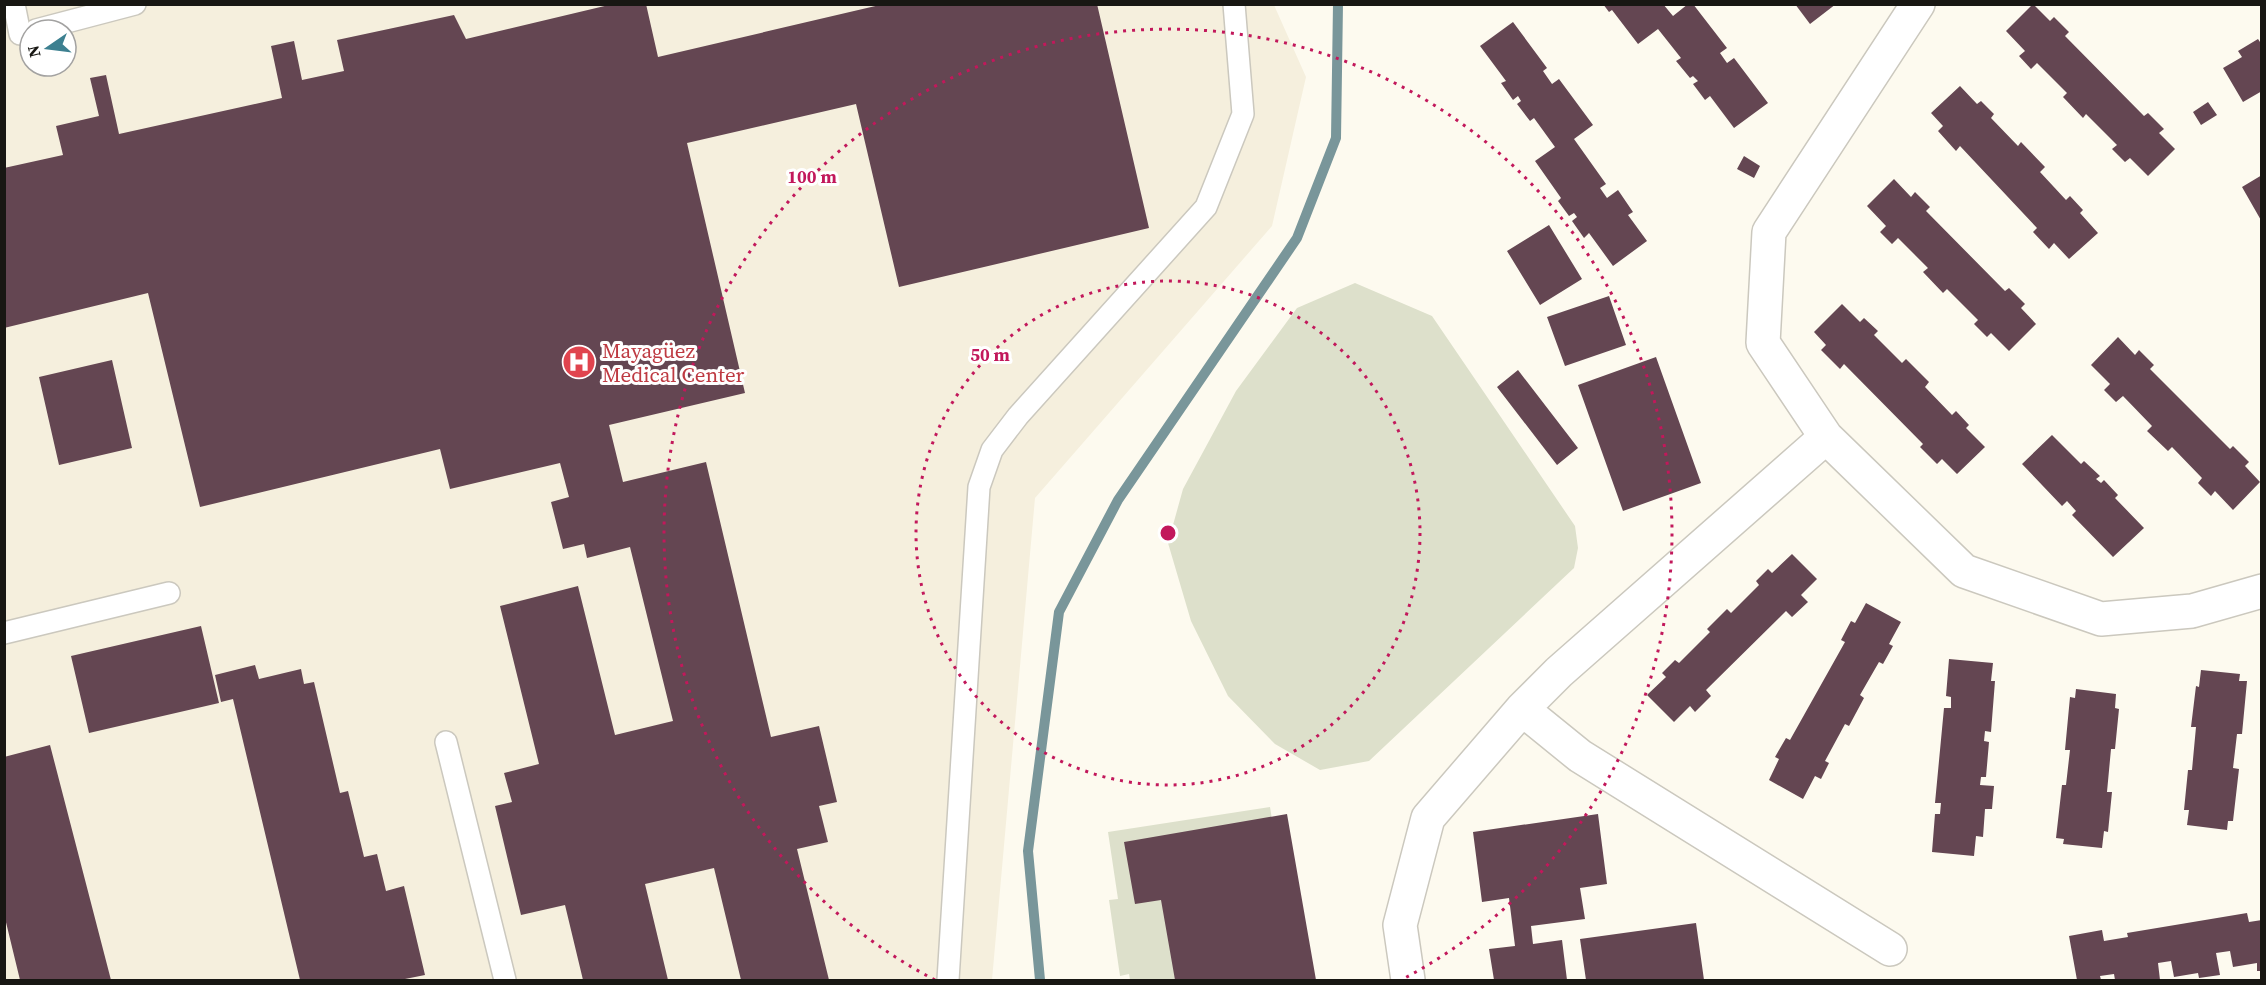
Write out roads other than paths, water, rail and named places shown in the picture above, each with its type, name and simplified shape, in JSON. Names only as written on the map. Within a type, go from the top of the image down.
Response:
[{"type":"street","points":[[1918,4],[1769,232],[1763,343],[1826,437],[1964,571],[2101,619],[2193,611],[2262,591]]},
{"type":"street","points":[[1408,981],[1400,924],[1428,818],[1521,709],[1559,672],[1826,437]]},
{"type":"street","points":[[1521,709],[1580,756],[1890,949]]},
{"type":"lane","points":[[948,981],[979,487],[992,450],[1018,416],[1206,207],[1243,114],[1234,4]]},
{"type":"lane","points":[[78,19],[131,5]]},
{"type":"lane","points":[[4,633],[169,592]]},
{"type":"lane","points":[[446,742],[505,981]]},
{"type":"waterway","points":[[1040,980],[1028,851],[1059,612],[1118,500],[1297,238],[1336,138],[1338,4]]},
{"type":"place","name":"Mayagüez Medical Center","points":[[579,362]]}]
